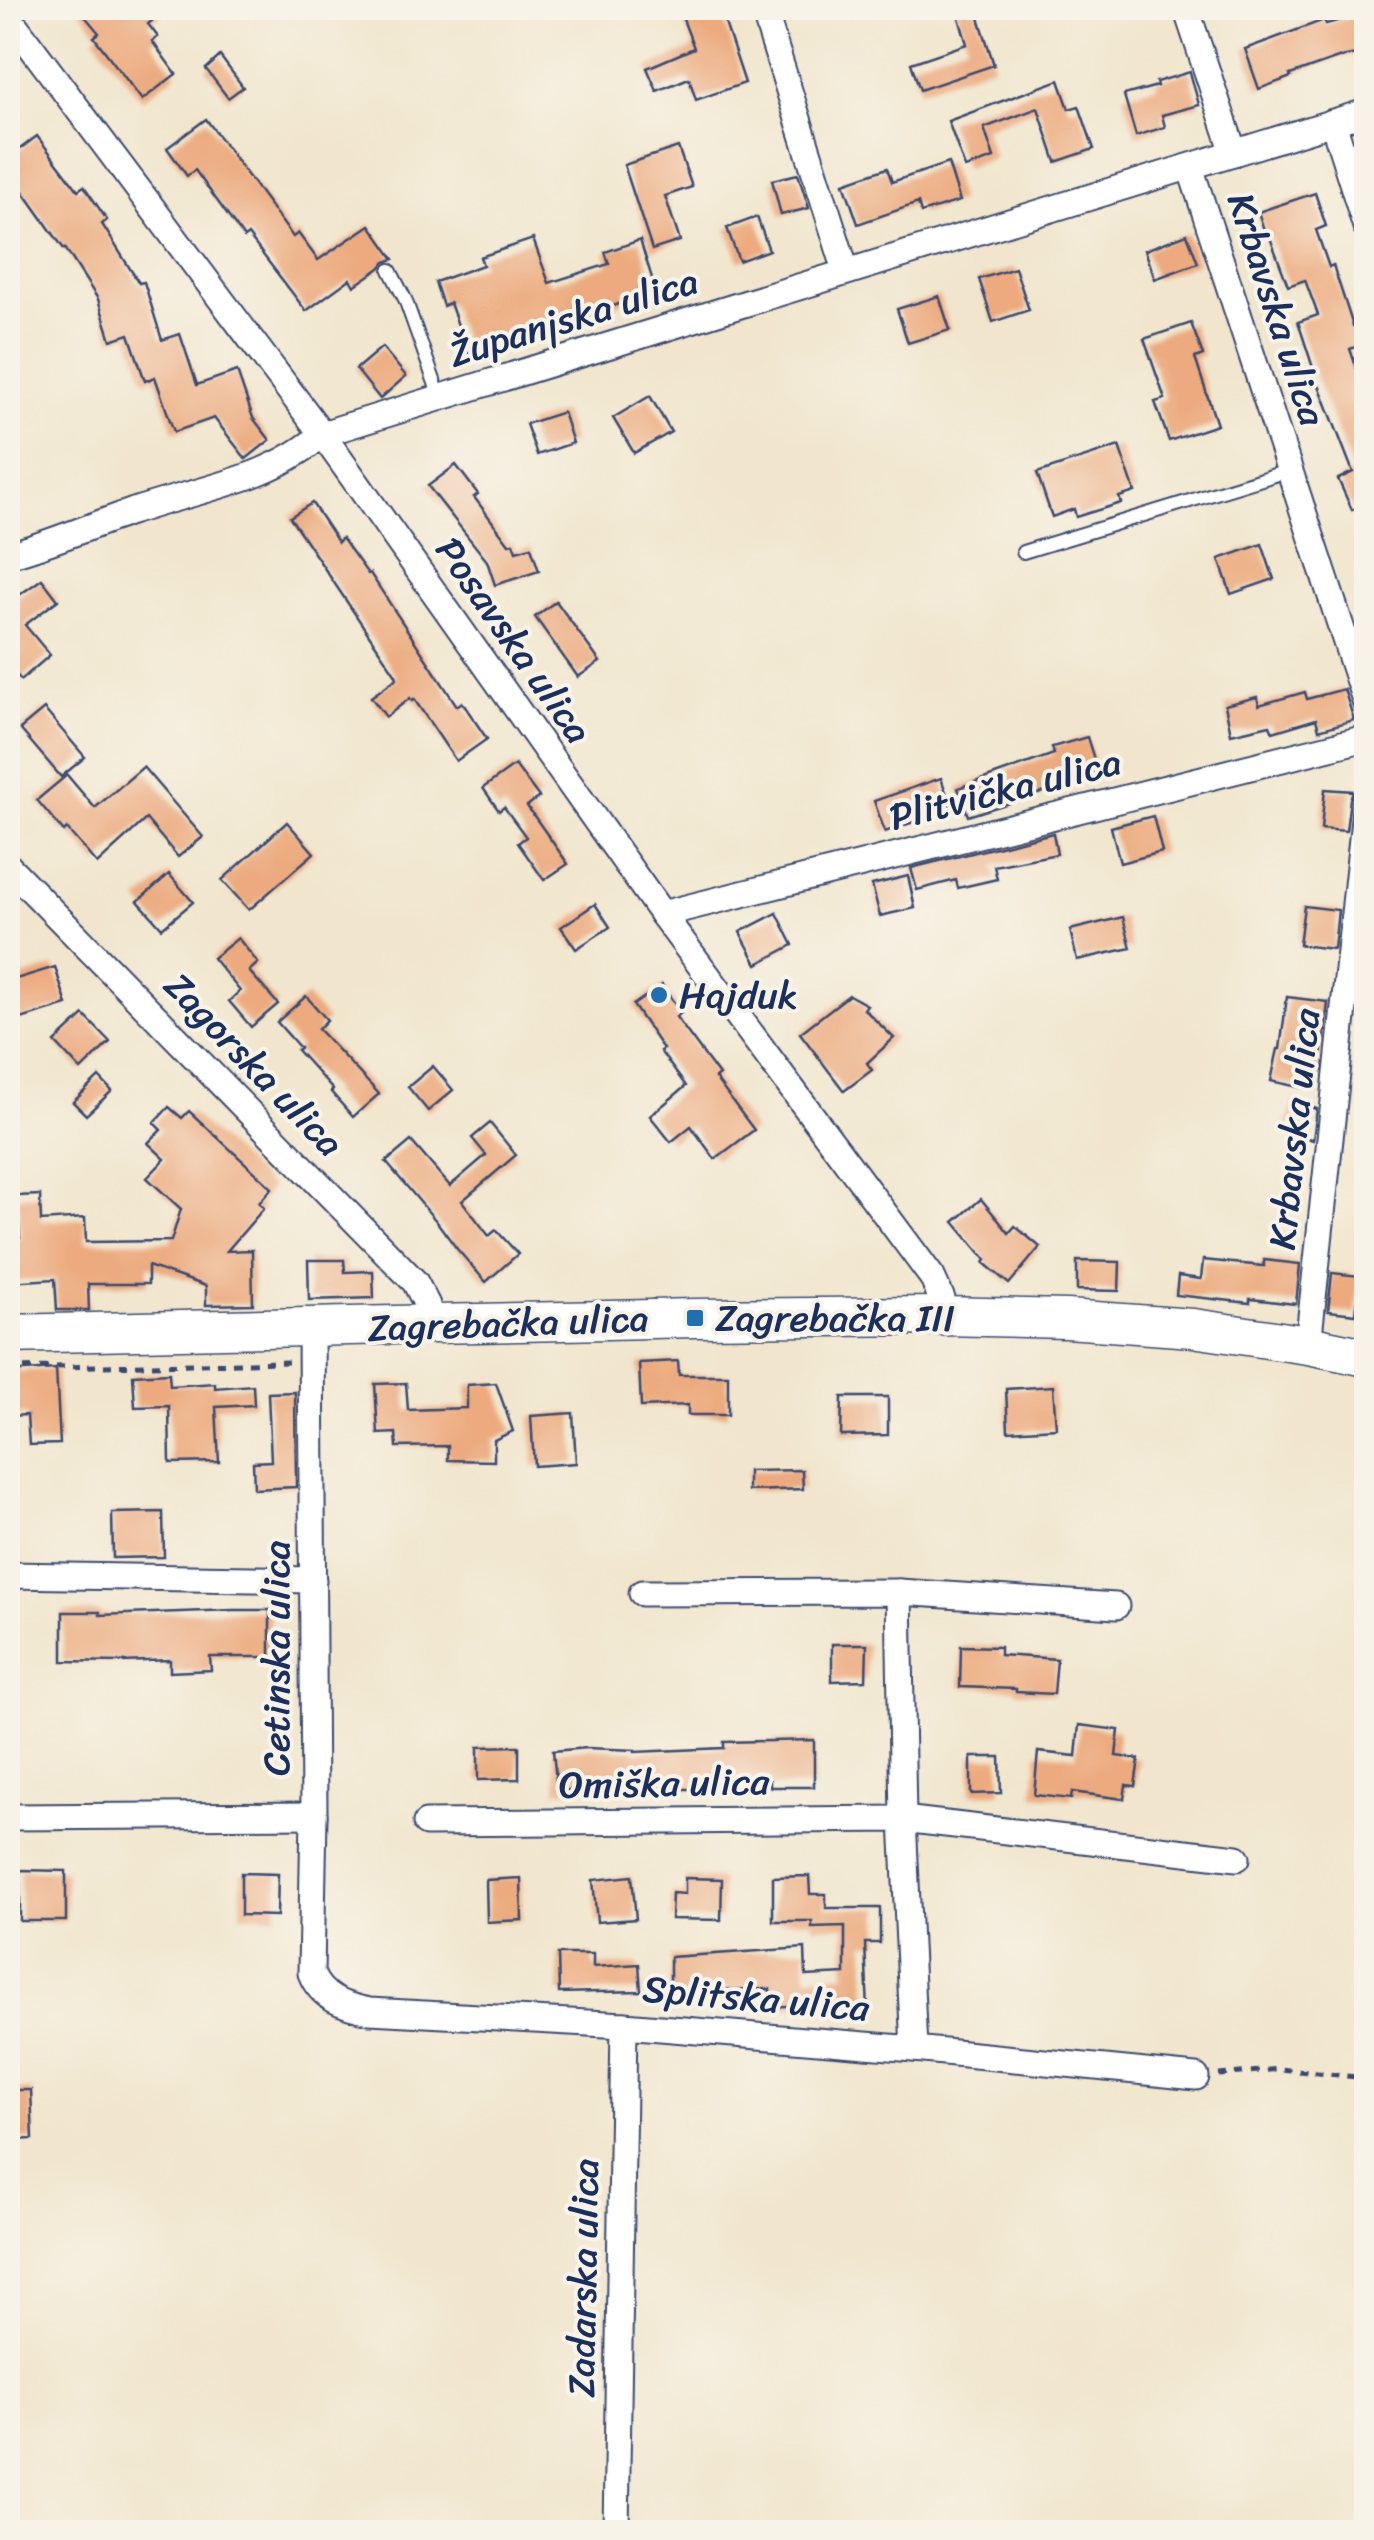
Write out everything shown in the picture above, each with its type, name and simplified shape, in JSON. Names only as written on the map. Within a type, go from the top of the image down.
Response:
[{"type":"main road","name":"Zagrebačka ulica","points":[[8,1334],[311,1344],[428,1326],[943,1316],[1192,1328],[1366,1356]]},
{"type":"street","points":[[763,8],[846,271]]},
{"type":"street","points":[[1186,8],[1234,153]]},
{"type":"street","name":"Posavska ulica","points":[[8,16],[322,434],[662,914],[932,1277],[942,1299],[943,1316]]},
{"type":"street","name":"Županjska ulica","points":[[8,555],[258,472],[309,446],[322,434],[1366,112]]},
{"type":"street","points":[[1333,122],[1366,227]]},
{"type":"street","name":"Krbavska ulica","points":[[1190,167],[1366,698]]},
{"type":"street","name":"Plitvička ulica","points":[[662,914],[1366,738]]},
{"type":"street","name":"Krbavska ulica","points":[[1308,1345],[1366,801]]},
{"type":"street","name":"Zagorska ulica","points":[[8,866],[415,1282],[427,1305],[428,1326]]},
{"type":"street","name":"Cetinska ulica","points":[[311,1344],[311,1973],[316,1986]]},
{"type":"street","points":[[8,1575],[313,1580]]},
{"type":"street","points":[[642,1593],[899,1592],[1116,1606]]},
{"type":"street","points":[[899,1592],[903,1819],[914,2049]]},
{"type":"street","points":[[8,1817],[314,1815]]},
{"type":"street","name":"Omiška ulica","points":[[426,1823],[903,1819],[1238,1858]]},
{"type":"street","name":"Splitska ulica","points":[[316,1986],[346,2006],[370,2011],[624,2025],[1196,2077]]},
{"type":"street","name":"Zadarska ulica","points":[[616,2532],[624,2025]]},
{"type":"lane","points":[[390,270],[405,298],[440,397]]},
{"type":"lane","points":[[1023,552],[1290,470]]},
{"type":"path","points":[[8,1368],[311,1344]]},
{"type":"path","points":[[1196,2077],[1280,2070],[1366,2078]]},
{"type":"building","points":[[78,8],[168,8],[148,24],[158,37],[152,41],[176,74],[142,100],[94,37],[99,33]]},
{"type":"building","points":[[696,8],[720,8],[745,83],[696,100],[689,78],[657,91],[647,68],[694,48],[681,14]]},
{"type":"building","points":[[956,8],[976,8],[994,65],[920,90],[911,63],[967,44]]},
{"type":"building","points":[[1359,15],[1366,52],[1341,57],[1259,89],[1245,49],[1324,20],[1326,24]]},
{"type":"building","points":[[220,56],[243,87],[228,98],[206,69]]},
{"type":"building","points":[[1190,72],[1199,105],[1162,115],[1165,127],[1136,136],[1124,95]]},
{"type":"building","points":[[1059,80],[1069,109],[1079,106],[1094,149],[1056,162],[1038,108],[984,128],[994,158],[965,168],[948,121]]},
{"type":"building","points":[[206,119],[293,237],[298,233],[318,260],[370,225],[394,259],[354,286],[350,279],[306,311],[248,235],[244,238],[195,170],[187,176],[167,148]]},
{"type":"building","points":[[37,136],[78,190],[84,186],[107,220],[102,224],[139,283],[144,282],[162,340],[180,334],[197,385],[237,371],[253,418],[270,440],[246,459],[214,418],[174,432],[155,377],[145,381],[129,334],[111,340],[98,299],[8,170],[8,158]]},
{"type":"building","points":[[678,147],[692,187],[665,196],[680,241],[652,250],[624,165]]},
{"type":"building","points":[[948,163],[960,201],[921,213],[918,203],[858,224],[844,183],[887,168],[892,182]]},
{"type":"building","points":[[798,174],[809,208],[781,215],[772,180]]},
{"type":"building","points":[[1315,193],[1326,226],[1316,230],[1329,267],[1333,265],[1353,326],[1366,322],[1366,343],[1350,349],[1366,395],[1366,504],[1352,510],[1338,479],[1353,472],[1298,322],[1318,315],[1305,280],[1288,286],[1258,212]]},
{"type":"building","points":[[757,217],[769,250],[739,261],[727,228]]},
{"type":"building","points":[[1187,234],[1198,263],[1155,279],[1145,250]]},
{"type":"building","points":[[533,239],[549,283],[609,264],[605,252],[640,240],[656,291],[469,356],[450,303],[443,306],[435,282],[483,265],[480,257]]},
{"type":"building","points":[[1015,268],[1029,310],[993,322],[979,279]]},
{"type":"building","points":[[939,296],[950,330],[908,343],[897,309]]},
{"type":"building","points":[[1191,323],[1203,355],[1195,358],[1217,425],[1169,441],[1155,402],[1165,399],[1144,339]]},
{"type":"building","points":[[382,347],[406,376],[380,399],[356,369]]},
{"type":"building","points":[[650,396],[671,432],[634,453],[613,418]]},
{"type":"building","points":[[563,412],[573,443],[537,455],[526,424]]},
{"type":"building","points":[[1119,446],[1135,492],[1119,497],[1121,503],[1076,517],[1074,509],[1052,517],[1037,473]]},
{"type":"building","points":[[456,465],[509,544],[513,543],[516,551],[531,547],[539,571],[495,585],[487,561],[428,486]]},
{"type":"building","points":[[312,503],[338,542],[342,538],[370,573],[457,706],[462,702],[487,739],[456,761],[414,699],[410,698],[386,717],[371,697],[397,678],[290,517]]},
{"type":"building","points":[[1262,544],[1274,579],[1231,594],[1219,559]]},
{"type":"building","points":[[42,579],[58,600],[25,625],[50,655],[21,680],[8,665],[8,603]]},
{"type":"building","points":[[556,601],[600,662],[578,677],[535,617]]},
{"type":"building","points":[[1344,689],[1354,720],[1319,730],[1316,719],[1273,732],[1270,725],[1231,734],[1225,705],[1257,697],[1259,705],[1305,692],[1307,699]]},
{"type":"building","points":[[44,709],[85,757],[61,777],[20,729]]},
{"type":"building","points":[[1087,737],[1098,772],[968,816],[958,788],[1054,754],[1052,747]]},
{"type":"building","points":[[515,765],[539,797],[527,806],[568,864],[544,880],[518,843],[526,837],[504,807],[499,811],[483,788]]},
{"type":"building","points":[[143,767],[203,837],[178,857],[146,819],[97,864],[37,800],[67,775],[95,808]]},
{"type":"building","points":[[941,778],[952,809],[885,832],[874,801]]},
{"type":"building","points":[[1325,789],[1353,791],[1346,831],[1321,829]]},
{"type":"building","points":[[1153,816],[1162,852],[1120,863],[1111,827]]},
{"type":"building","points":[[287,822],[314,853],[249,910],[222,880]]},
{"type":"building","points":[[1053,833],[1057,854],[994,866],[997,879],[958,888],[956,880],[917,890],[911,868]]},
{"type":"building","points":[[169,874],[193,902],[162,928],[138,901]]},
{"type":"building","points":[[908,876],[915,908],[880,916],[872,885]]},
{"type":"building","points":[[595,904],[610,927],[576,949],[561,927]]},
{"type":"building","points":[[1304,906],[1338,910],[1334,949],[1299,945]]},
{"type":"building","points":[[777,913],[793,945],[757,964],[740,932]]},
{"type":"building","points":[[1123,917],[1131,948],[1077,960],[1070,930]]},
{"type":"building","points":[[238,938],[258,963],[249,971],[278,1004],[251,1027],[229,1001],[240,991],[213,958]]},
{"type":"building","points":[[55,967],[67,1005],[21,1019],[9,981]]},
{"type":"building","points":[[662,985],[681,1013],[676,1017],[754,1130],[715,1159],[691,1126],[671,1142],[650,1116],[686,1086],[633,1005]]},
{"type":"building","points":[[849,995],[867,1005],[864,1009],[894,1038],[867,1063],[872,1070],[844,1091],[800,1033]]},
{"type":"building","points":[[306,996],[327,1020],[318,1029],[379,1094],[353,1117],[277,1022]]},
{"type":"building","points":[[1287,997],[1328,1002],[1313,1090],[1271,1081]]},
{"type":"building","points":[[84,1015],[110,1042],[81,1070],[55,1042]]},
{"type":"building","points":[[433,1066],[453,1090],[428,1111],[408,1087]]},
{"type":"building","points":[[99,1077],[112,1091],[86,1115],[73,1102]]},
{"type":"building","points":[[1294,1101],[1317,1109],[1313,1140],[1284,1129]]},
{"type":"building","points":[[169,1107],[182,1118],[189,1111],[272,1188],[259,1203],[264,1208],[227,1251],[252,1250],[253,1304],[206,1305],[206,1286],[148,1266],[148,1284],[88,1284],[89,1310],[57,1310],[55,1279],[8,1282],[8,1239],[20,1238],[17,1196],[40,1195],[41,1221],[85,1218],[86,1242],[171,1241],[181,1209],[147,1178],[165,1159],[148,1143],[161,1130],[154,1123]]},
{"type":"building","points":[[490,1123],[516,1155],[462,1201],[489,1236],[496,1230],[518,1254],[486,1282],[386,1162],[411,1141],[450,1186],[486,1155],[472,1138]]},
{"type":"building","points":[[981,1199],[1009,1233],[1015,1226],[1040,1247],[1009,1284],[984,1263],[986,1260],[954,1222]]},
{"type":"building","points":[[308,1260],[344,1260],[345,1272],[373,1271],[374,1298],[309,1300]]},
{"type":"building","points":[[1203,1260],[1264,1266],[1264,1260],[1300,1264],[1296,1304],[1176,1295],[1178,1276],[1201,1279]]},
{"type":"building","points":[[1077,1261],[1120,1262],[1119,1291],[1077,1290]]},
{"type":"building","points":[[1332,1273],[1360,1276],[1356,1314],[1328,1311]]},
{"type":"building","points":[[678,1361],[679,1375],[728,1375],[728,1415],[688,1415],[688,1405],[641,1407],[639,1363]]},
{"type":"building","points":[[56,1369],[60,1444],[29,1445],[27,1415],[8,1416],[8,1372]]},
{"type":"building","points":[[169,1373],[170,1386],[253,1385],[254,1405],[216,1407],[219,1462],[170,1463],[169,1406],[135,1407],[133,1375]]},
{"type":"building","points":[[406,1383],[408,1410],[467,1408],[467,1385],[496,1383],[513,1431],[494,1440],[494,1461],[448,1460],[448,1446],[397,1447],[396,1433],[378,1434],[375,1384]]},
{"type":"building","points":[[1053,1386],[1056,1428],[1008,1431],[1006,1389]]},
{"type":"building","points":[[295,1392],[296,1487],[254,1489],[253,1462],[271,1461],[268,1393]]},
{"type":"building","points":[[842,1397],[888,1397],[888,1435],[841,1436]]},
{"type":"building","points":[[573,1413],[576,1463],[534,1466],[531,1416]]},
{"type":"building","points":[[802,1470],[803,1489],[748,1491],[748,1471]]},
{"type":"building","points":[[163,1512],[164,1557],[113,1558],[112,1513]]},
{"type":"building","points":[[270,1610],[270,1657],[210,1657],[211,1670],[170,1672],[170,1660],[63,1661],[63,1612],[100,1615]]},
{"type":"building","points":[[832,1644],[867,1644],[866,1680],[832,1681]]},
{"type":"building","points":[[961,1646],[1000,1647],[1000,1655],[1057,1659],[1054,1694],[960,1687]]},
{"type":"building","points":[[1079,1725],[1119,1730],[1116,1756],[1139,1759],[1135,1786],[1126,1785],[1124,1799],[1072,1792],[1071,1799],[1034,1795],[1038,1752],[1076,1756]]},
{"type":"building","points":[[814,1740],[814,1787],[770,1787],[770,1780],[706,1780],[706,1789],[557,1791],[553,1751],[587,1748],[635,1752],[724,1748],[724,1742]]},
{"type":"building","points":[[519,1746],[519,1779],[478,1780],[478,1747]]},
{"type":"building","points":[[971,1757],[1000,1757],[1001,1793],[971,1794]]},
{"type":"building","points":[[20,1870],[66,1871],[66,1921],[20,1921]]},
{"type":"building","points":[[241,1873],[278,1874],[277,1916],[241,1915]]},
{"type":"building","points":[[632,1876],[636,1919],[597,1922],[593,1880]]},
{"type":"building","points":[[809,1876],[810,1894],[826,1894],[826,1908],[880,1908],[880,1943],[865,1943],[868,2011],[834,2013],[834,2003],[771,2007],[770,1989],[702,1990],[702,1999],[670,2001],[670,1957],[805,1948],[806,1976],[845,1974],[845,1926],[812,1927],[812,1921],[773,1921],[773,1877]]},
{"type":"building","points":[[521,1878],[522,1920],[487,1922],[486,1880]]},
{"type":"building","points":[[685,1878],[722,1879],[721,1920],[671,1919],[672,1893],[685,1894]]},
{"type":"building","points":[[558,1954],[593,1954],[593,1967],[639,1964],[641,1991],[559,1993]]},
{"type":"building","points":[[8,2090],[31,2090],[33,2139],[8,2140]]},
{"type":"place","name":"Hajduk","points":[[659,995]]},
{"type":"place","name":"Zagrebačka III","points":[[695,1318]]}]
